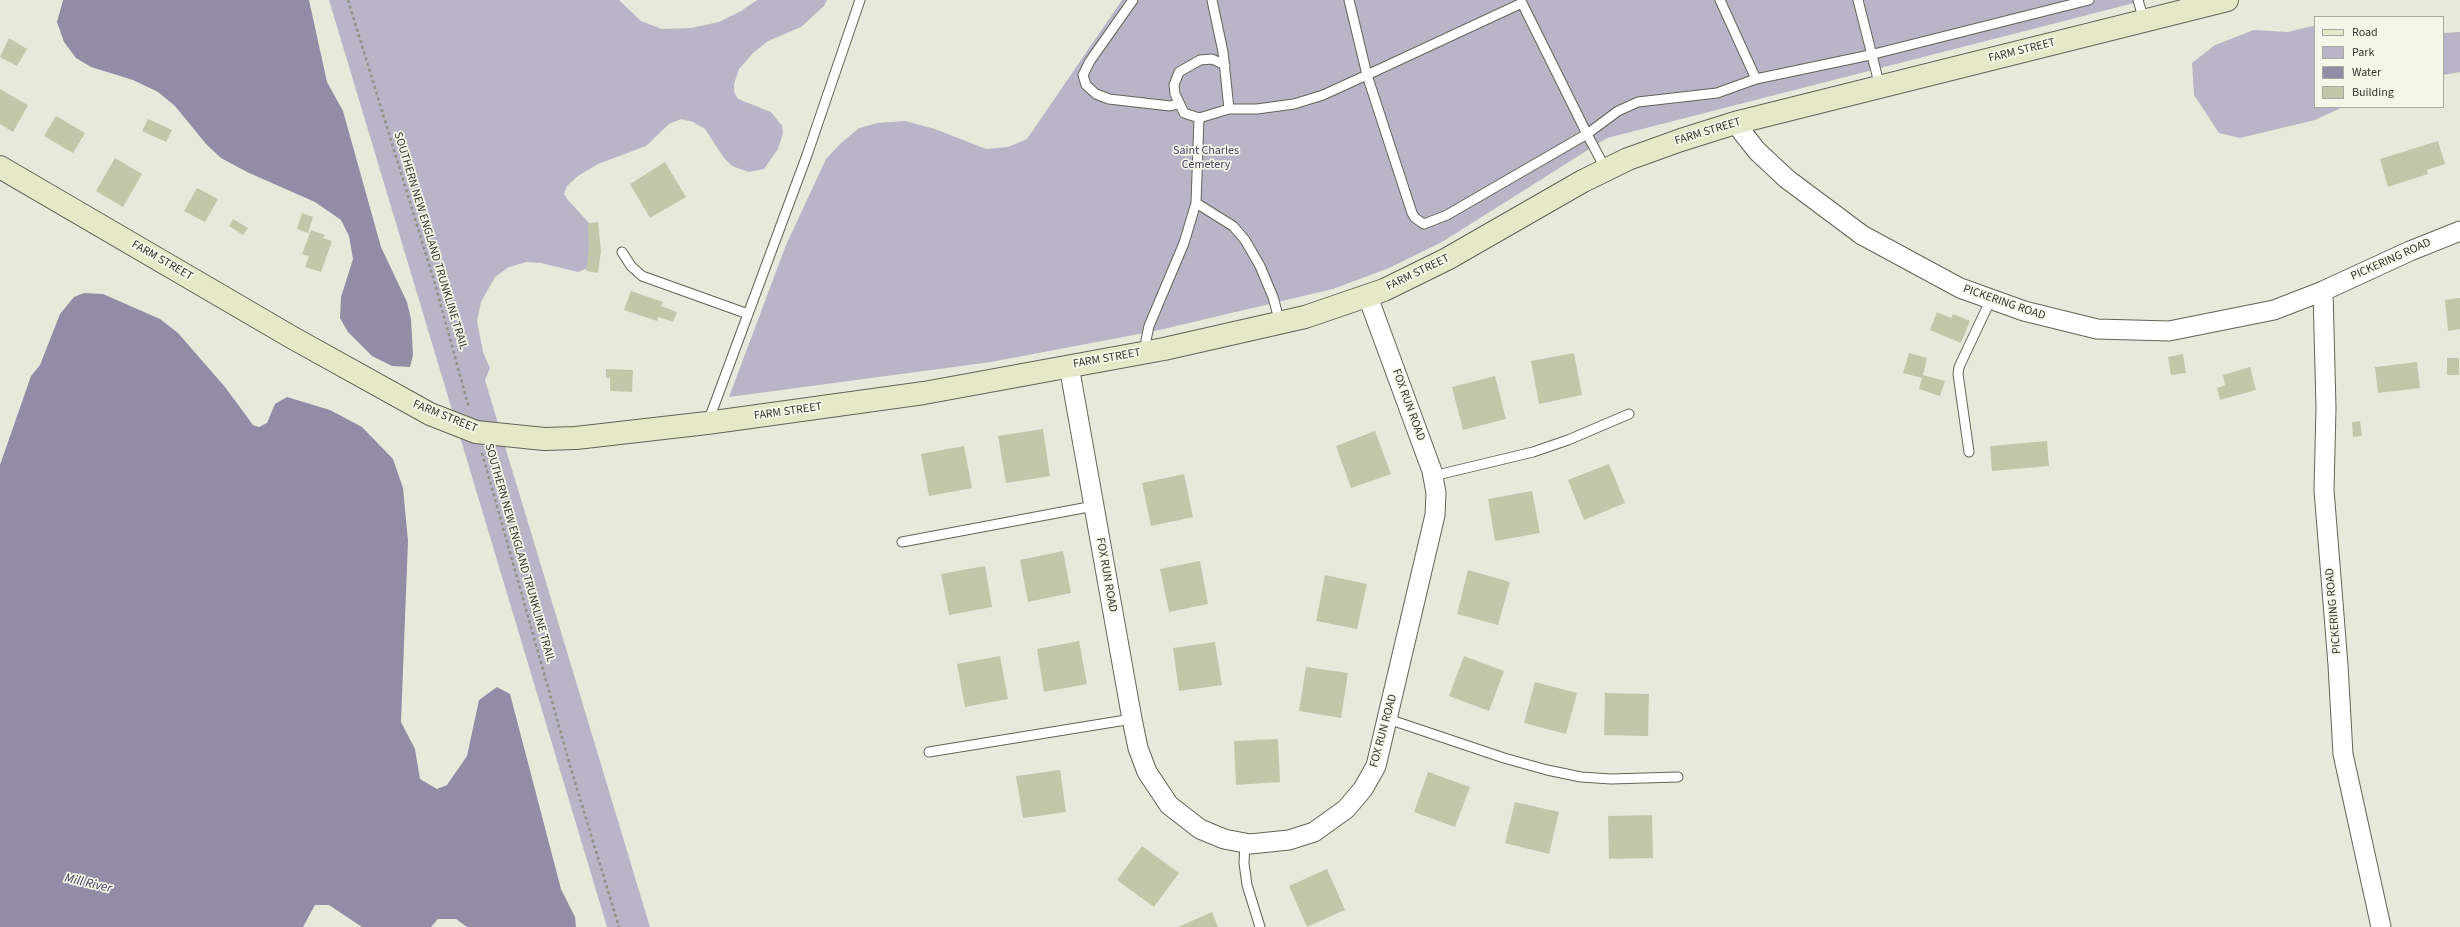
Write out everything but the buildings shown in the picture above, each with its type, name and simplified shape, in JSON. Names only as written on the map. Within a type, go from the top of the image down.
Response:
[{"type":"street","name":"FARM STREET","points":[[0,167],[384,390],[430,414],[476,432],[544,440],[707,423],[924,393],[1146,352],[1280,324],[1368,297],[1447,259],[1606,170],[1675,142],[1735,122],[2227,0]]},
{"type":"street","name":"PICKERING ROAD","points":[[1735,122],[1757,151],[1787,180],[1862,235],[1960,288],[2024,311],[2097,328],[2169,331],[2274,310],[2323,292],[2410,251],[2460,231]]},
{"type":"street","name":"PICKERING ROAD","points":[[2323,292],[2326,408],[2324,490],[2338,665],[2343,754],[2381,927]]},
{"type":"street","name":"FOX RUN ROAD","points":[[1069,366],[1132,718],[1138,748],[1146,772],[1169,805],[1200,829],[1224,839],[1245,843],[1276,843],[1302,836],[1326,825],[1346,809],[1370,778],[1380,754],[1435,515],[1433,476],[1368,297]]},
{"type":"lane","points":[[707,423],[810,148],[860,0]]},
{"type":"lane","points":[[1133,0],[1086,68],[1083,75],[1086,85],[1096,94],[1109,99],[1170,106],[1178,104]]},
{"type":"lane","points":[[1212,0],[1225,65],[1229,109]]},
{"type":"lane","points":[[1349,0],[1367,75],[1412,213],[1415,218],[1424,224],[1447,214],[1587,134],[1618,111],[1638,102],[1717,93],[1756,79],[1870,55],[2089,0]]},
{"type":"lane","points":[[1720,0],[1756,79]]},
{"type":"lane","points":[[1858,0],[1870,55],[1880,87]]},
{"type":"lane","points":[[2138,0],[2144,21]]},
{"type":"lane","points":[[1225,65],[1212,59],[1200,60],[1179,72],[1174,85],[1178,104],[1184,113],[1199,118],[1229,109],[1257,109],[1294,104],[1323,95],[1524,1],[1587,134],[1606,170]]},
{"type":"lane","points":[[1146,352],[1146,340],[1149,326],[1184,243],[1196,203],[1199,118]]},
{"type":"lane","points":[[1196,203],[1233,226],[1245,240],[1260,266],[1273,297],[1280,324]]},
{"type":"lane","points":[[622,252],[631,266],[642,276],[748,314]]},
{"type":"lane","points":[[1969,452],[1958,374],[1959,367],[1991,299]]},
{"type":"lane","points":[[1433,476],[1533,452],[1574,438],[1629,414]]},
{"type":"lane","points":[[902,542],[1094,506]]},
{"type":"lane","points":[[929,752],[1132,718]]},
{"type":"lane","points":[[1388,719],[1504,758],[1547,770],[1581,777],[1611,779],[1678,777]]},
{"type":"lane","points":[[1245,843],[1244,863],[1247,885],[1260,927]]},
{"type":"path","name":"SOUTHERN NEW ENGLAND TRUNKLINE TRAIL","points":[[348,0],[435,284],[571,769],[619,927]]},
{"type":"green space","points":[[329,0],[619,0],[641,21],[662,29],[691,28],[719,22],[741,11],[757,0],[827,0],[824,6],[801,27],[768,41],[753,53],[739,69],[734,84],[734,92],[738,99],[771,112],[782,126],[783,133],[778,149],[764,169],[749,172],[732,166],[724,158],[705,129],[693,122],[681,119],[669,124],[646,146],[598,164],[578,176],[567,186],[564,194],[589,223],[591,243],[588,268],[578,272],[541,263],[527,262],[509,267],[495,277],[481,302],[477,321],[483,352],[490,368],[485,380],[650,927],[607,927]]},
{"type":"green space","name":"Saint Charles Cemetery","points":[[1122,0],[2146,0],[1607,138],[1442,242],[1389,268],[1333,289],[1155,331],[991,362],[729,397],[786,245],[826,159],[841,143],[859,128],[878,123],[905,121],[935,129],[986,149],[1008,147],[1027,139]]},
{"type":"green space","points":[[2314,27],[2314,108],[2341,108],[2315,120],[2240,138],[2219,133],[2194,95],[2192,63],[2215,45],[2254,30],[2288,32]]},
{"type":"green space","points":[[2460,32],[2460,72],[2444,75],[2444,33]]},
{"type":"water","points":[[63,0],[309,0],[327,82],[343,111],[381,247],[407,302],[411,319],[413,355],[410,367],[392,366],[372,356],[348,332],[340,318],[341,297],[353,259],[349,236],[341,220],[315,202],[247,172],[221,158],[206,144],[175,106],[158,92],[133,80],[91,67],[76,58],[64,42],[57,22]]},
{"type":"water","name":"Mill River","points":[[84,293],[103,294],[160,319],[178,333],[225,387],[253,425],[259,427],[267,423],[275,404],[287,397],[330,410],[362,427],[393,459],[403,488],[408,541],[401,722],[415,749],[420,779],[437,789],[447,785],[467,756],[479,700],[497,687],[510,694],[561,889],[575,917],[576,927],[467,927],[456,919],[438,919],[431,927],[362,927],[329,905],[315,905],[303,927],[0,927],[0,465],[31,376],[40,365],[60,314],[74,297]]}]
